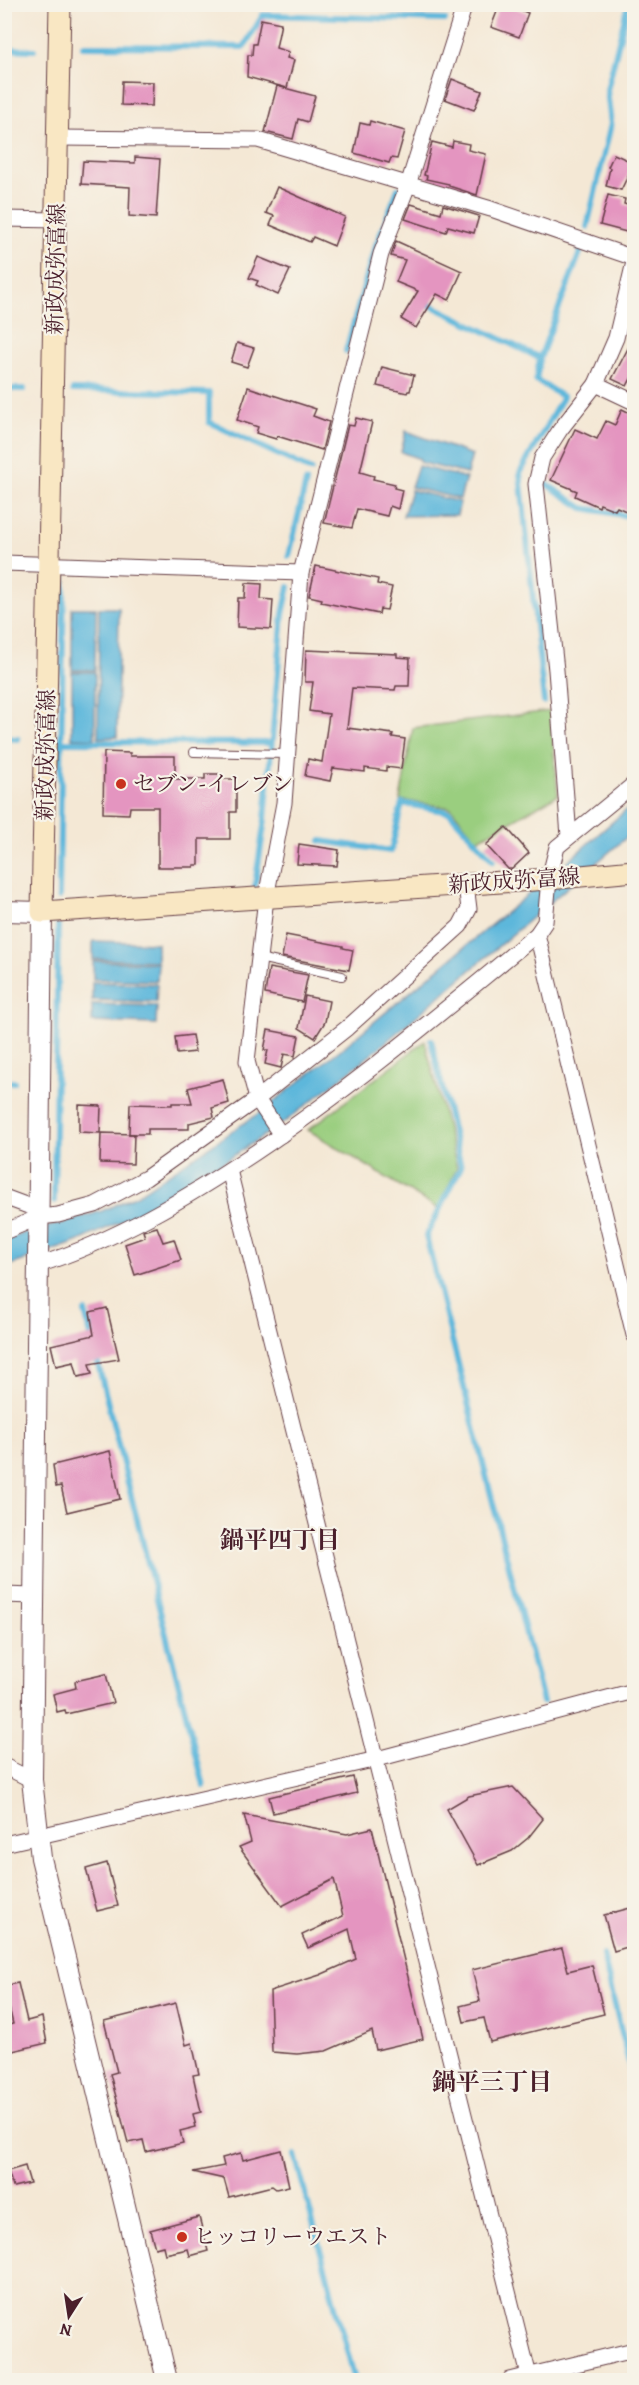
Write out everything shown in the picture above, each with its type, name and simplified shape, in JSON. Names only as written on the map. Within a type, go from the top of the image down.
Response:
[{"type":"main road","name":"新政成弥富線","points":[[60,4],[51,564],[42,912],[466,885],[527,880],[550,873],[587,876],[634,871]]},
{"type":"street","points":[[279,1133],[259,1103],[247,1061],[266,898],[284,803],[282,754],[301,573],[381,254],[408,186],[465,4]]},
{"type":"street","points":[[59,138],[258,140],[491,209],[634,260],[616,338],[596,384],[560,430],[542,458],[536,484],[556,670],[569,836]]},
{"type":"street","points":[[4,219],[57,220]]},
{"type":"street","points":[[596,384],[634,402]]},
{"type":"street","points":[[4,563],[301,573]]},
{"type":"street","points":[[38,1261],[80,1251],[156,1215],[229,1170],[279,1133],[321,1108],[391,1054],[537,934],[545,922],[550,873],[557,847],[634,784]]},
{"type":"street","points":[[4,1232],[39,1218],[95,1205],[146,1178],[259,1103],[347,1028],[460,926],[469,909],[466,885]]},
{"type":"street","points":[[4,911],[42,912],[32,1780],[41,1858],[167,2380]]},
{"type":"street","points":[[537,934],[634,1335]]},
{"type":"street","points":[[229,1170],[529,2378]]},
{"type":"street","points":[[4,1197],[39,1218]]},
{"type":"street","points":[[4,1595],[33,1596]]},
{"type":"street","points":[[4,1844],[376,1760],[634,1692]]},
{"type":"street","points":[[4,1766],[32,1780]]},
{"type":"street","points":[[510,2380],[529,2378],[634,2350]]},
{"type":"lane","points":[[194,753],[282,754]]},
{"type":"lane","points":[[259,958],[342,976]]},
{"type":"green space","points":[[550,711],[558,795],[477,840],[451,808],[400,800],[413,728]]},
{"type":"green space","points":[[425,1041],[457,1168],[438,1209],[308,1130]]},
{"type":"water","points":[[406,431],[472,455],[467,474],[419,462],[420,459],[401,452]]},
{"type":"water","points":[[418,466],[466,478],[460,499],[411,487]]},
{"type":"water","points":[[411,490],[460,502],[457,515],[403,516]]},
{"type":"water","points":[[72,608],[96,608],[95,670],[72,670]]},
{"type":"water","points":[[99,608],[119,608],[117,737],[98,738]]},
{"type":"water","points":[[72,672],[95,672],[95,739],[72,738]]},
{"type":"water","points":[[634,803],[634,831],[373,1053],[286,1121],[163,1202],[77,1242],[5,1267],[5,1241],[31,1230],[102,1211],[137,1195],[259,1113],[345,1046],[560,868]]},
{"type":"water","points":[[93,941],[157,943],[157,961],[93,959]]},
{"type":"water","points":[[93,961],[158,963],[157,981],[93,979]]},
{"type":"water","points":[[92,982],[157,984],[156,1002],[92,1000]]},
{"type":"water","points":[[92,1004],[157,1006],[156,1024],[92,1022]]},
{"type":"building","points":[[500,4],[506,4],[528,13],[519,37],[491,27]]},
{"type":"building","points":[[261,19],[281,23],[276,48],[289,52],[287,58],[294,60],[287,88],[247,77],[248,55],[252,55],[253,44],[256,44]]},
{"type":"building","points":[[452,79],[482,91],[474,110],[445,99]]},
{"type":"building","points":[[122,81],[153,82],[152,106],[121,105]]},
{"type":"building","points":[[277,86],[315,96],[308,122],[298,119],[293,139],[265,132]]},
{"type":"building","points":[[370,121],[405,131],[397,159],[391,158],[389,163],[354,153],[360,123],[369,125]]},
{"type":"building","points":[[453,141],[469,144],[468,150],[486,154],[477,195],[449,186],[449,184],[426,179],[427,176],[424,175],[432,142],[452,147]]},
{"type":"building","points":[[614,154],[634,163],[621,190],[606,186],[610,168],[608,167]]},
{"type":"building","points":[[135,157],[160,159],[156,218],[129,216],[130,187],[81,184],[83,161],[135,163]]},
{"type":"building","points":[[277,187],[345,217],[334,246],[313,237],[310,242],[270,225],[274,216],[266,213]]},
{"type":"building","points":[[608,195],[625,199],[624,204],[634,207],[634,234],[600,225]]},
{"type":"building","points":[[411,204],[441,213],[443,205],[479,216],[474,233],[448,226],[446,232],[405,219]]},
{"type":"building","points":[[396,241],[462,271],[449,300],[437,294],[416,328],[401,319],[418,291],[396,282],[405,260],[391,256]]},
{"type":"building","points":[[258,257],[290,270],[278,295],[256,285],[258,281],[249,278]]},
{"type":"building","points":[[634,337],[634,373],[627,386],[612,379]]},
{"type":"building","points":[[237,343],[254,348],[247,367],[231,362]]},
{"type":"building","points":[[382,367],[414,375],[410,391],[407,393],[377,386]]},
{"type":"building","points":[[248,387],[316,409],[313,416],[329,422],[322,450],[277,436],[276,439],[256,433],[258,427],[237,420]]},
{"type":"building","points":[[622,409],[634,415],[634,510],[630,508],[628,512],[600,504],[599,507],[575,496],[577,491],[551,480],[575,429],[597,439],[606,421],[615,425]]},
{"type":"building","points":[[356,418],[372,422],[360,472],[374,476],[373,479],[395,484],[394,488],[402,490],[398,509],[390,506],[387,516],[357,509],[352,528],[324,523],[348,425],[354,426]]},
{"type":"building","points":[[316,566],[378,579],[377,584],[392,587],[387,610],[380,609],[379,614],[321,602],[322,599],[309,596]]},
{"type":"building","points":[[246,583],[262,584],[261,599],[273,600],[271,629],[237,627],[238,598],[245,598]]},
{"type":"building","points":[[306,650],[397,654],[397,657],[410,658],[409,686],[396,686],[395,690],[352,688],[347,728],[393,734],[392,737],[405,739],[401,769],[386,767],[386,771],[365,768],[365,772],[333,768],[330,781],[305,776],[308,759],[322,762],[329,714],[309,711],[313,682],[305,682]]},
{"type":"building","points":[[104,752],[130,753],[130,756],[175,756],[175,779],[205,779],[205,774],[220,774],[220,779],[236,779],[236,812],[230,812],[230,839],[199,839],[199,865],[194,865],[194,867],[158,867],[158,807],[130,807],[129,814],[103,813]]},
{"type":"building","points":[[506,827],[529,853],[512,869],[508,869],[486,845]]},
{"type":"building","points":[[299,844],[339,850],[337,866],[297,864]]},
{"type":"building","points":[[286,935],[353,950],[349,970],[282,957]]},
{"type":"building","points":[[269,968],[308,975],[302,1002],[265,994]]},
{"type":"building","points":[[305,996],[329,1001],[325,1022],[315,1038],[299,1028]]},
{"type":"building","points":[[268,1030],[299,1036],[295,1056],[284,1054],[281,1068],[265,1064],[268,1050],[264,1050]]},
{"type":"building","points":[[192,1035],[195,1052],[177,1054],[175,1037]]},
{"type":"building","points":[[223,1079],[229,1103],[212,1108],[214,1117],[189,1123],[189,1129],[148,1129],[148,1134],[129,1134],[130,1104],[192,1103],[188,1088]]},
{"type":"building","points":[[79,1105],[101,1106],[100,1133],[79,1132]]},
{"type":"building","points":[[101,1133],[134,1134],[133,1164],[100,1163]]},
{"type":"building","points":[[157,1227],[163,1242],[174,1239],[181,1260],[135,1275],[125,1244],[145,1237],[143,1231]]},
{"type":"building","points":[[107,1308],[119,1359],[89,1364],[92,1374],[78,1377],[74,1362],[56,1366],[51,1345],[94,1335],[90,1312]]},
{"type":"building","points":[[110,1451],[120,1499],[67,1512],[61,1486],[56,1487],[53,1465]]},
{"type":"building","points":[[106,1674],[113,1703],[66,1714],[65,1710],[57,1712],[53,1694],[76,1688],[75,1681]]},
{"type":"building","points":[[353,1777],[357,1793],[273,1813],[269,1797]]},
{"type":"building","points":[[513,1787],[543,1819],[528,1838],[512,1851],[478,1865],[447,1809],[469,1796]]},
{"type":"building","points":[[244,1815],[347,1834],[372,1828],[423,2039],[376,2050],[372,2031],[326,2051],[297,2054],[272,2052],[270,1991],[320,1975],[356,1959],[349,1929],[308,1948],[302,1935],[343,1916],[334,1879],[282,1906],[239,1847],[251,1842]]},
{"type":"building","points":[[107,1863],[118,1906],[97,1911],[86,1869]]},
{"type":"building","points":[[634,1907],[634,1945],[614,1951],[604,1915]]},
{"type":"building","points":[[562,1948],[568,1971],[592,1965],[604,2014],[490,2042],[484,2018],[464,2022],[460,2006],[480,2001],[472,1970]]},
{"type":"building","points":[[18,1983],[27,2021],[42,2017],[47,2043],[4,2053],[4,2026],[13,2024],[4,1986]]},
{"type":"building","points":[[176,2003],[186,2045],[192,2043],[199,2074],[193,2075],[201,2112],[193,2114],[196,2127],[180,2131],[183,2143],[146,2152],[143,2140],[128,2143],[110,2074],[117,2072],[104,2021]]},
{"type":"building","points":[[281,2150],[289,2186],[276,2189],[272,2186],[229,2197],[224,2179],[193,2172],[224,2166],[222,2158],[241,2153],[243,2160]]},
{"type":"building","points":[[25,2166],[30,2183],[13,2187],[8,2171]]},
{"type":"building","points":[[199,2217],[208,2251],[190,2256],[188,2249],[165,2254],[163,2246],[155,2248],[150,2230]]},
{"type":"waterway","points":[[587,227],[611,124],[607,90],[628,4]]},
{"type":"waterway","points":[[83,46],[244,47],[263,15],[445,20]]},
{"type":"waterway","points":[[4,49],[34,50]]},
{"type":"waterway","points":[[346,351],[374,250],[398,189]]},
{"type":"waterway","points":[[424,302],[540,358],[581,250]]},
{"type":"waterway","points":[[629,328],[634,330]]},
{"type":"waterway","points":[[540,358],[536,380],[563,397],[520,473],[544,702]]},
{"type":"waterway","points":[[4,389],[24,389]]},
{"type":"waterway","points":[[73,390],[209,393],[209,422],[311,470]]},
{"type":"waterway","points":[[289,556],[306,482]]},
{"type":"waterway","points":[[543,482],[583,508],[634,517]]},
{"type":"waterway","points":[[59,897],[64,575]]},
{"type":"waterway","points":[[255,885],[265,819],[283,614],[289,587]]},
{"type":"waterway","points":[[4,738],[18,739]]},
{"type":"waterway","points":[[61,742],[271,743]]},
{"type":"waterway","points":[[321,841],[391,851],[402,803],[449,812],[493,860]]},
{"type":"waterway","points":[[54,1201],[58,926]]},
{"type":"waterway","points":[[431,1040],[461,1167],[426,1236],[543,1702]]},
{"type":"waterway","points":[[4,1082],[14,1082]]},
{"type":"waterway","points":[[85,1312],[93,1343]]},
{"type":"waterway","points":[[96,1356],[204,1786]]},
{"type":"waterway","points":[[603,1955],[634,2084]]},
{"type":"waterway","points":[[295,2155],[355,2380]]},
{"type":"place","name":"セブン-イレブン","points":[[121,784]]},
{"type":"place","name":"ヒッコリーウエスト","points":[[182,2237]]},
{"type":"district","name":"鍋平四丁目","points":[[280,1540]]},
{"type":"district","name":"鍋平三丁目","points":[[492,2082]]}]
